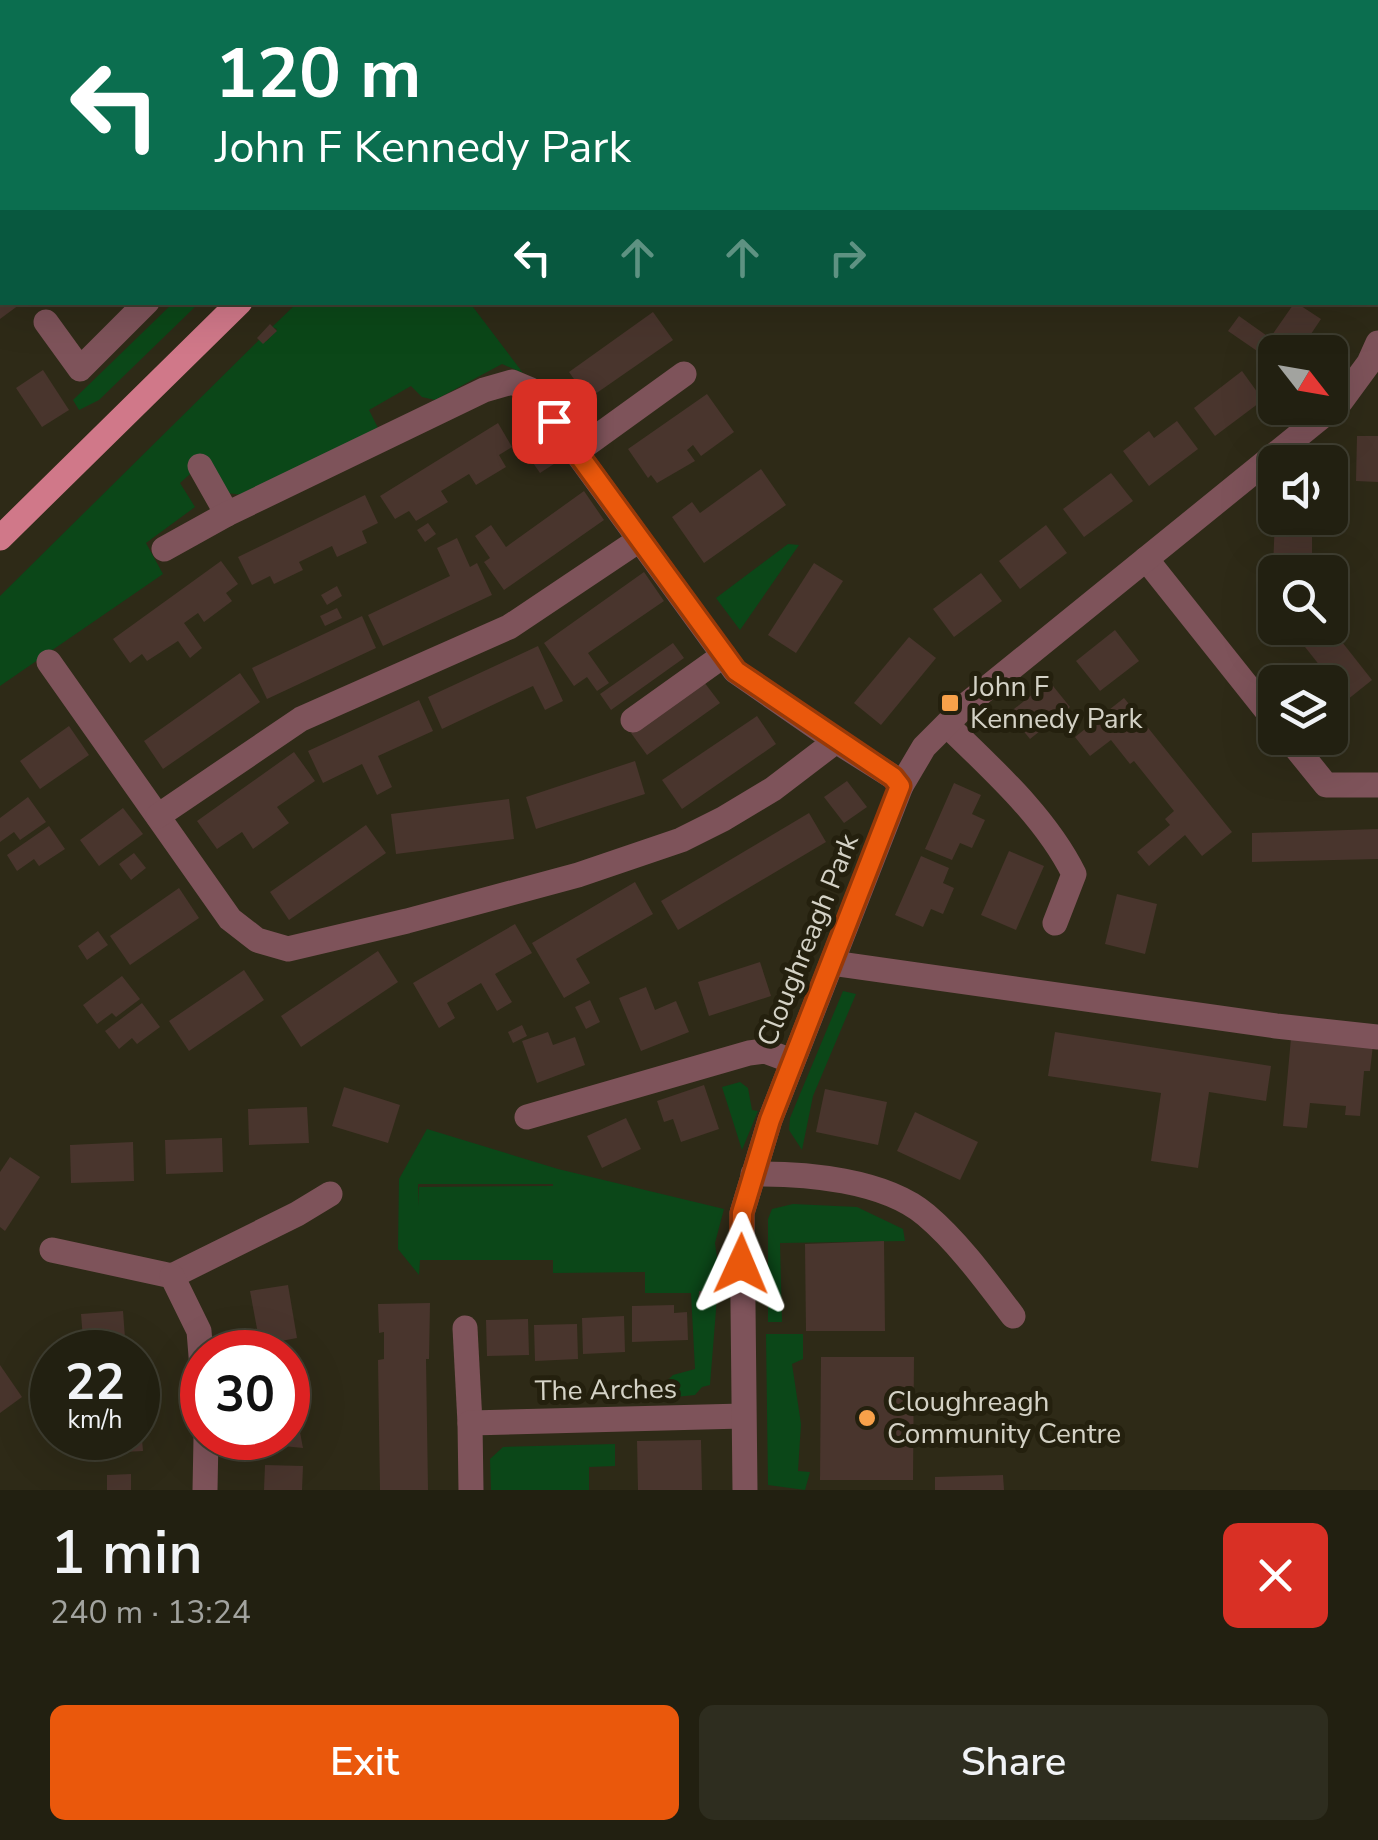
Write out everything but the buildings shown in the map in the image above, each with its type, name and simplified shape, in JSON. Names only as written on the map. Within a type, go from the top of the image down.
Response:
[{"type":"main road","points":[[0,538],[237,305]]},
{"type":"street","points":[[46,322],[80,368],[144,305]]},
{"type":"street","name":"Cloughreagh Park","points":[[745,1490],[742,1213],[792,1060],[900,786],[924,748],[966,705],[1341,401],[1375,358]]},
{"type":"street","points":[[576,452],[684,374]]},
{"type":"street","points":[[164,549],[227,514],[484,390],[512,382],[532,390],[736,671],[893,777],[900,786]]},
{"type":"street","points":[[200,466],[227,514]]},
{"type":"street","points":[[158,816],[301,720],[509,627],[639,540]]},
{"type":"street","points":[[1146,559],[1258,700]]},
{"type":"street","points":[[633,720],[724,655]]},
{"type":"street","points":[[48,662],[230,919],[257,940],[288,949],[407,922],[578,875],[681,840],[773,788],[836,741]]},
{"type":"street","points":[[947,725],[1004,781],[1060,845],[1074,874],[1055,923]]},
{"type":"street","points":[[1302,755],[1326,785],[1378,784]]},
{"type":"street","points":[[832,963],[1378,1037]]},
{"type":"street","points":[[528,1117],[749,1052],[765,1050],[792,1060]]},
{"type":"street","points":[[753,1174],[829,1179],[874,1188],[924,1213],[1014,1316]]},
{"type":"street","points":[[52,1250],[172,1276],[330,1194]]},
{"type":"street","points":[[172,1276],[199,1330]]},
{"type":"street","points":[[465,1328],[470,1490]]},
{"type":"street","name":"The Arches","points":[[470,1424],[744,1416]]},
{"type":"street","points":[[205,1490],[206,1460]]},
{"type":"green space","points":[[171,305],[197,305],[99,400],[79,410],[73,400]]},
{"type":"green space","points":[[295,305],[472,305],[523,373],[502,364],[435,400],[422,397],[411,386],[369,410],[378,428],[243,495],[227,493],[206,460],[180,483],[195,507],[146,543],[163,574],[0,686],[0,596],[259,340],[267,341],[277,329],[272,327]]},
{"type":"green space","points":[[788,544],[799,545],[740,630],[716,598]]},
{"type":"green space","points":[[843,991],[856,994],[813,1096],[802,1150],[789,1130],[790,1118]]},
{"type":"green space","points":[[740,1082],[748,1088],[752,1110],[758,1111],[742,1150],[722,1087]]},
{"type":"green space","points":[[427,1129],[558,1169],[724,1209],[715,1243],[719,1272],[710,1385],[695,1395],[665,1398],[665,1383],[673,1375],[695,1369],[691,1293],[645,1293],[645,1272],[553,1273],[553,1260],[420,1260],[419,1275],[398,1249],[399,1179]],"holes":[[[418,1184],[553,1186],[419,1187],[418,1206]]]},
{"type":"green space","points":[[793,1204],[857,1207],[903,1229],[905,1241],[780,1243],[782,1322],[768,1322],[768,1219],[772,1209]]},
{"type":"green space","points":[[766,1334],[803,1334],[803,1359],[792,1364],[801,1424],[798,1471],[810,1472],[805,1490],[768,1485]]},
{"type":"green space","points":[[615,1444],[615,1466],[589,1467],[589,1490],[491,1490],[490,1459],[503,1447]]},
{"type":"place","name":"John F Kennedy Park","points":[[950,703]]},
{"type":"place","name":"Cloughreagh Community Centre","points":[[867,1418]]},
{"type":"route","points":[[554,421],[736,671],[893,777],[900,786],[770,1120],[742,1213],[741,1264]]}]
